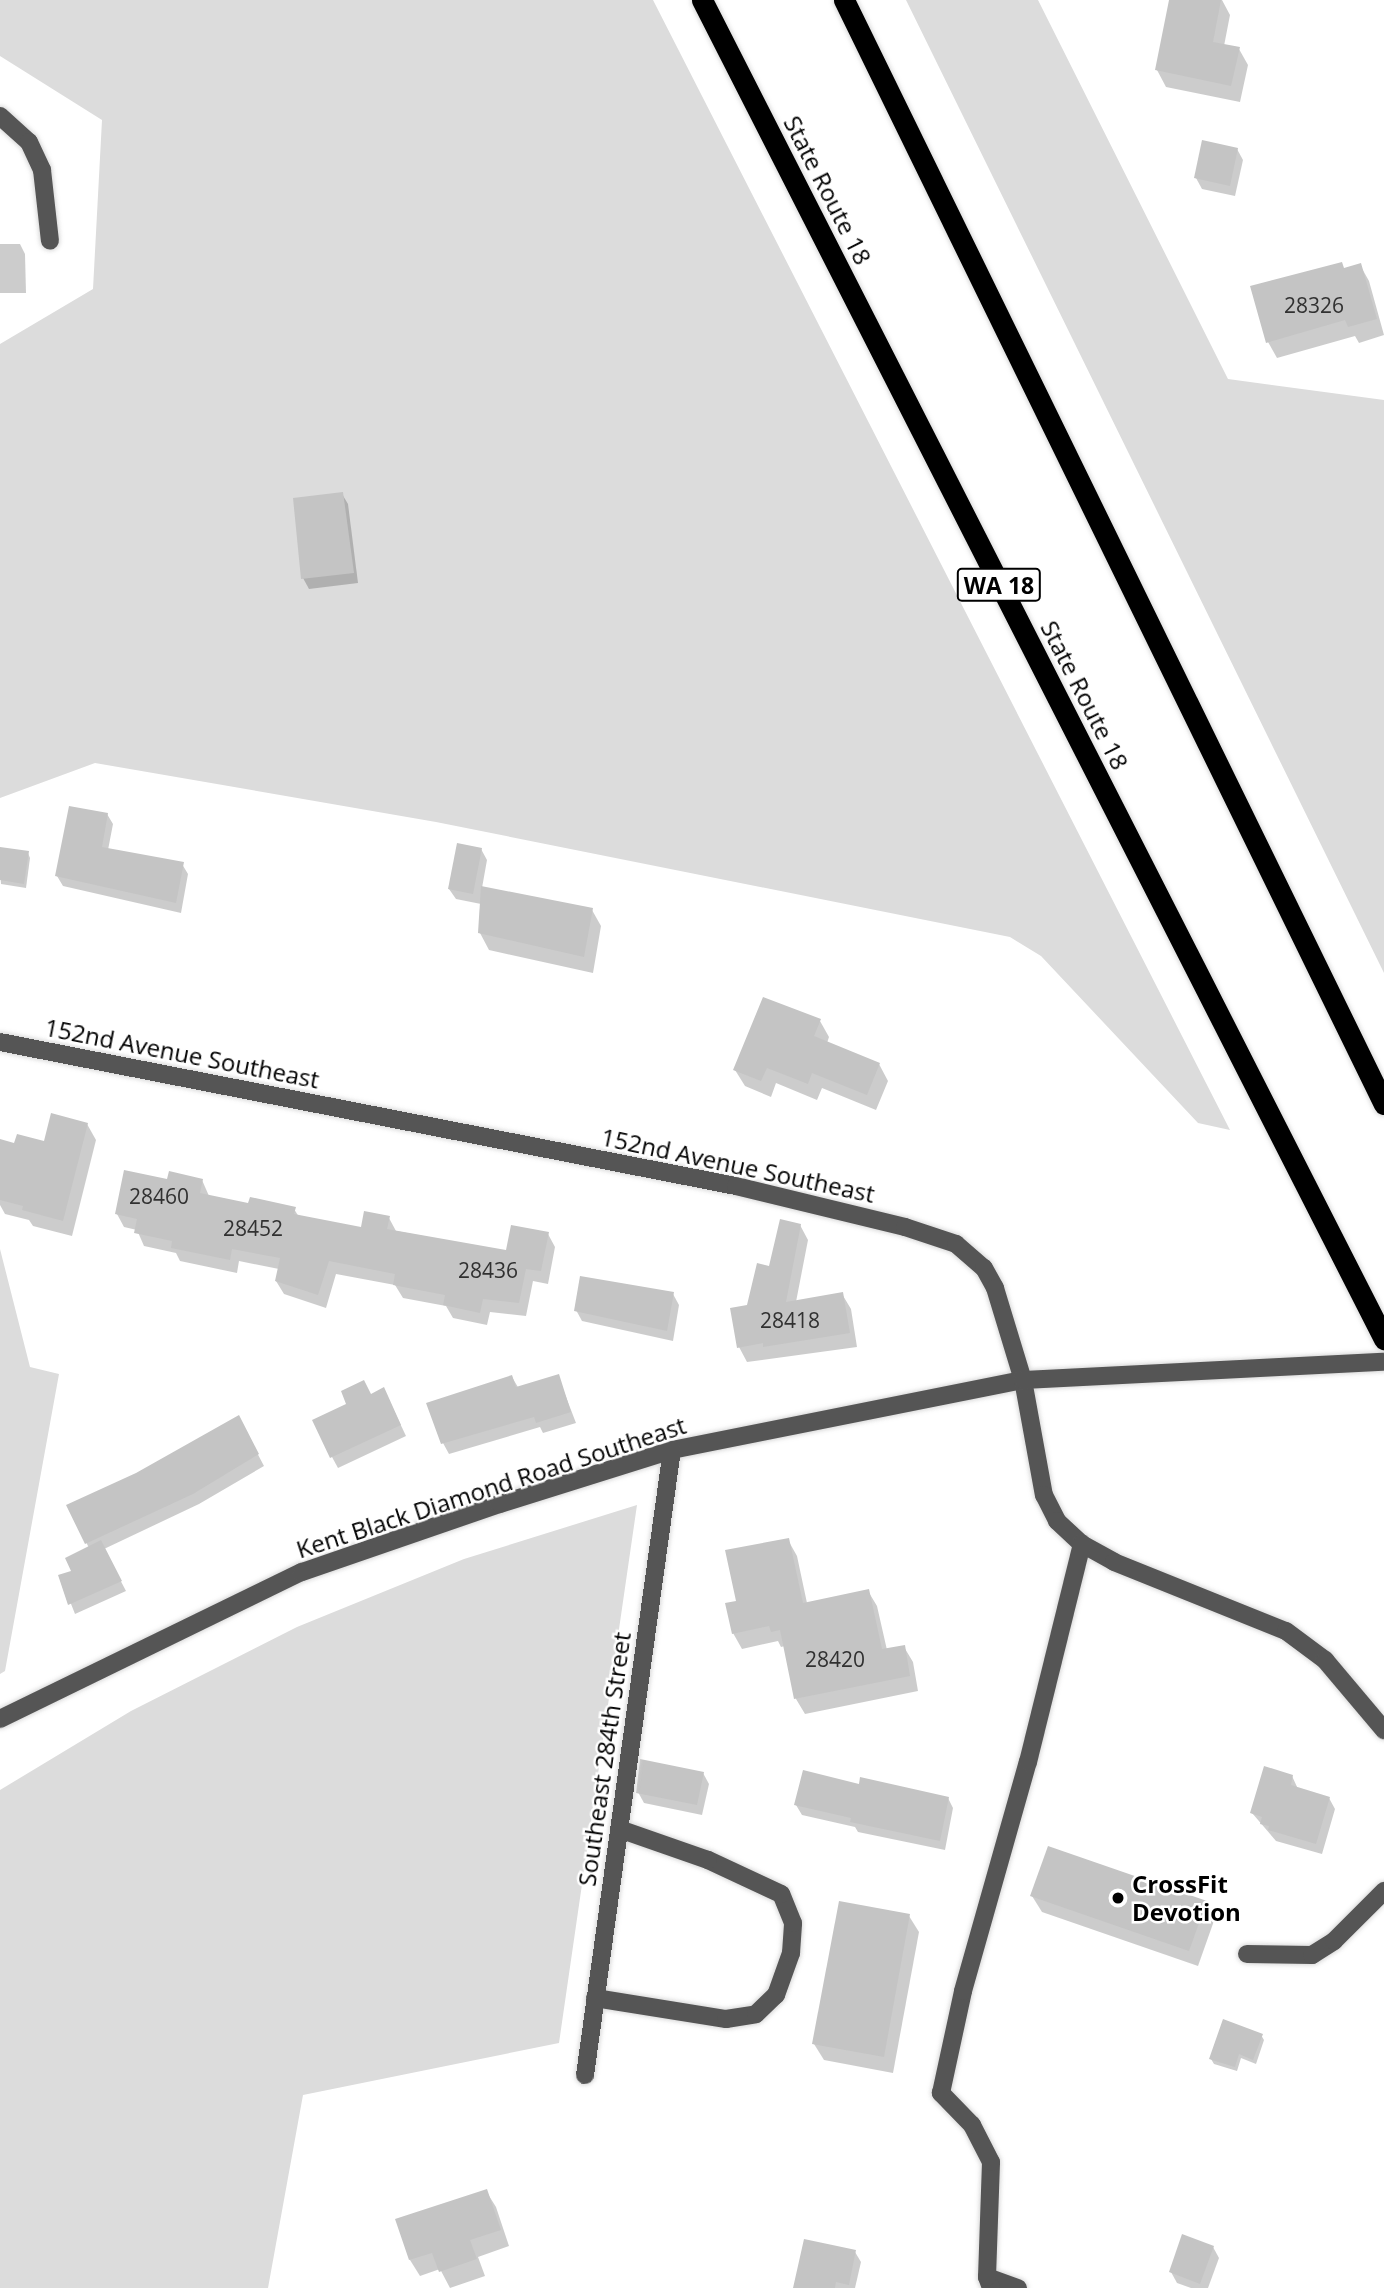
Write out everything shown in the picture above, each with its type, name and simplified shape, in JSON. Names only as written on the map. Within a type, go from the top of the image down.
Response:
[{"type":"highway","name":"State Route 18","points":[[702,0],[1384,1339]]},
{"type":"highway","points":[[844,0],[1384,1104]]},
{"type":"street","points":[[0,116],[29,142],[42,170],[50,241]]},
{"type":"street","name":"152nd Avenue Southeast","points":[[0,1042],[736,1186],[936,1236],[970,1254],[984,1268],[995,1288],[1023,1380],[1044,1495],[1057,1521],[1082,1544],[1114,1562],[1286,1631],[1325,1660],[1384,1730]]},
{"type":"street","points":[[1023,1380],[1384,1362]]},
{"type":"street","name":"Kent Black Diamond Road Southeast","points":[[0,1718],[302,1572],[500,1504],[672,1450],[1023,1380]]},
{"type":"street","name":"Southeast 284th Street","points":[[585,2075],[672,1450]]},
{"type":"street","points":[[1018,2288],[989,2283],[991,2162],[972,2124],[941,2093],[963,1990],[1028,1762],[1082,1544]]},
{"type":"street","points":[[595,1998],[726,2019],[755,2014],[776,1995],[791,1953],[793,1923],[781,1894],[708,1860],[619,1829]]},
{"type":"street","points":[[1248,1954],[1312,1955],[1334,1941],[1384,1891]]},
{"type":"shaded area","points":[[0,0],[653,0],[1230,1130],[1198,1123],[1041,956],[1010,937],[436,822],[95,763],[0,798],[0,344],[93,289],[102,120],[0,56]]},
{"type":"shaded area","points":[[906,0],[1038,0],[1228,379],[1384,400],[1384,973]]},
{"type":"shaded area","points":[[0,1249],[30,1367],[59,1374],[5,1671],[0,1674]]},
{"type":"shaded area","points":[[637,1505],[559,2043],[303,2095],[268,2288],[0,2288],[0,1790],[131,1711],[297,1627],[464,1559]]},
{"type":"building","points":[[1169,0],[1221,0],[1213,42],[1240,47],[1231,86],[1155,70]]},
{"type":"building","points":[[1202,140],[1238,148],[1230,186],[1194,178]]},
{"type":"building","points":[[1342,262],[1344,268],[1361,263],[1377,319],[1348,327],[1345,320],[1266,343],[1250,286]]},
{"type":"building","points":[[343,492],[354,573],[301,579],[293,498]]},
{"type":"building","points":[[69,806],[108,813],[102,847],[184,862],[176,903],[55,876]]},
{"type":"building","points":[[457,843],[482,848],[473,894],[448,889]]},
{"type":"building","points":[[0,847],[29,851],[24,884],[0,880]]},
{"type":"building","points":[[481,886],[593,908],[584,957],[478,933]]},
{"type":"building","points":[[763,997],[821,1019],[814,1036],[880,1063],[867,1095],[812,1073],[808,1084],[767,1068],[761,1081],[733,1070]]},
{"type":"building","points":[[51,1113],[88,1123],[63,1221],[22,1210],[23,1206],[0,1200],[0,1139],[14,1143],[17,1134],[44,1141]]},
{"type":"building","points":[[124,1170],[167,1179],[169,1171],[203,1179],[200,1193],[248,1203],[250,1197],[296,1207],[294,1214],[361,1227],[364,1211],[390,1216],[387,1229],[506,1250],[511,1225],[549,1232],[541,1271],[526,1269],[519,1303],[483,1299],[480,1313],[443,1305],[445,1295],[393,1285],[395,1274],[329,1261],[318,1295],[275,1281],[280,1258],[232,1249],[230,1260],[171,1248],[172,1241],[134,1233],[137,1219],[115,1214]]},
{"type":"building","points":[[780,1219],[801,1224],[786,1302],[843,1292],[850,1333],[763,1347],[763,1343],[737,1348],[730,1308],[747,1305],[757,1263],[769,1266]]},
{"type":"building","points":[[580,1276],[674,1292],[667,1331],[574,1311]]},
{"type":"building","points":[[559,1374],[571,1412],[536,1423],[534,1417],[441,1444],[426,1403],[512,1375],[516,1387]]},
{"type":"building","points":[[364,1380],[371,1394],[384,1387],[401,1425],[330,1458],[312,1420],[346,1404],[341,1391]]},
{"type":"building","points":[[239,1415],[259,1454],[193,1494],[85,1544],[66,1505],[136,1473]]},
{"type":"building","points":[[789,1538],[803,1603],[869,1589],[882,1649],[905,1645],[910,1676],[794,1699],[780,1630],[771,1632],[769,1626],[732,1634],[725,1603],[736,1601],[725,1550]]},
{"type":"building","points":[[101,1540],[122,1581],[68,1605],[58,1575],[71,1571],[65,1558]]},
{"type":"building","points":[[640,1759],[704,1772],[697,1805],[636,1793]]},
{"type":"building","points":[[1264,1766],[1293,1775],[1291,1785],[1330,1797],[1316,1844],[1268,1830],[1269,1826],[1260,1824],[1262,1817],[1250,1813]]},
{"type":"building","points":[[803,1770],[859,1784],[860,1777],[949,1797],[940,1841],[850,1822],[851,1818],[794,1805]]},
{"type":"building","name":"CrossFit Devotion","points":[[1048,1846],[1207,1901],[1189,1951],[1030,1896]]},
{"type":"building","points":[[839,1901],[910,1914],[884,2057],[812,2044]]},
{"type":"building","points":[[1223,2019],[1263,2034],[1253,2060],[1239,2054],[1235,2067],[1209,2059]]},
{"type":"building","points":[[487,2189],[501,2230],[470,2240],[477,2259],[439,2272],[432,2253],[409,2260],[395,2219]]},
{"type":"building","points":[[1182,2234],[1214,2246],[1200,2284],[1169,2272]]},
{"type":"building","points":[[804,2239],[856,2250],[849,2285],[836,2282],[835,2288],[793,2288]]},
{"type":"place","name":"CrossFit Devotion","points":[[1118,1898]]}]
